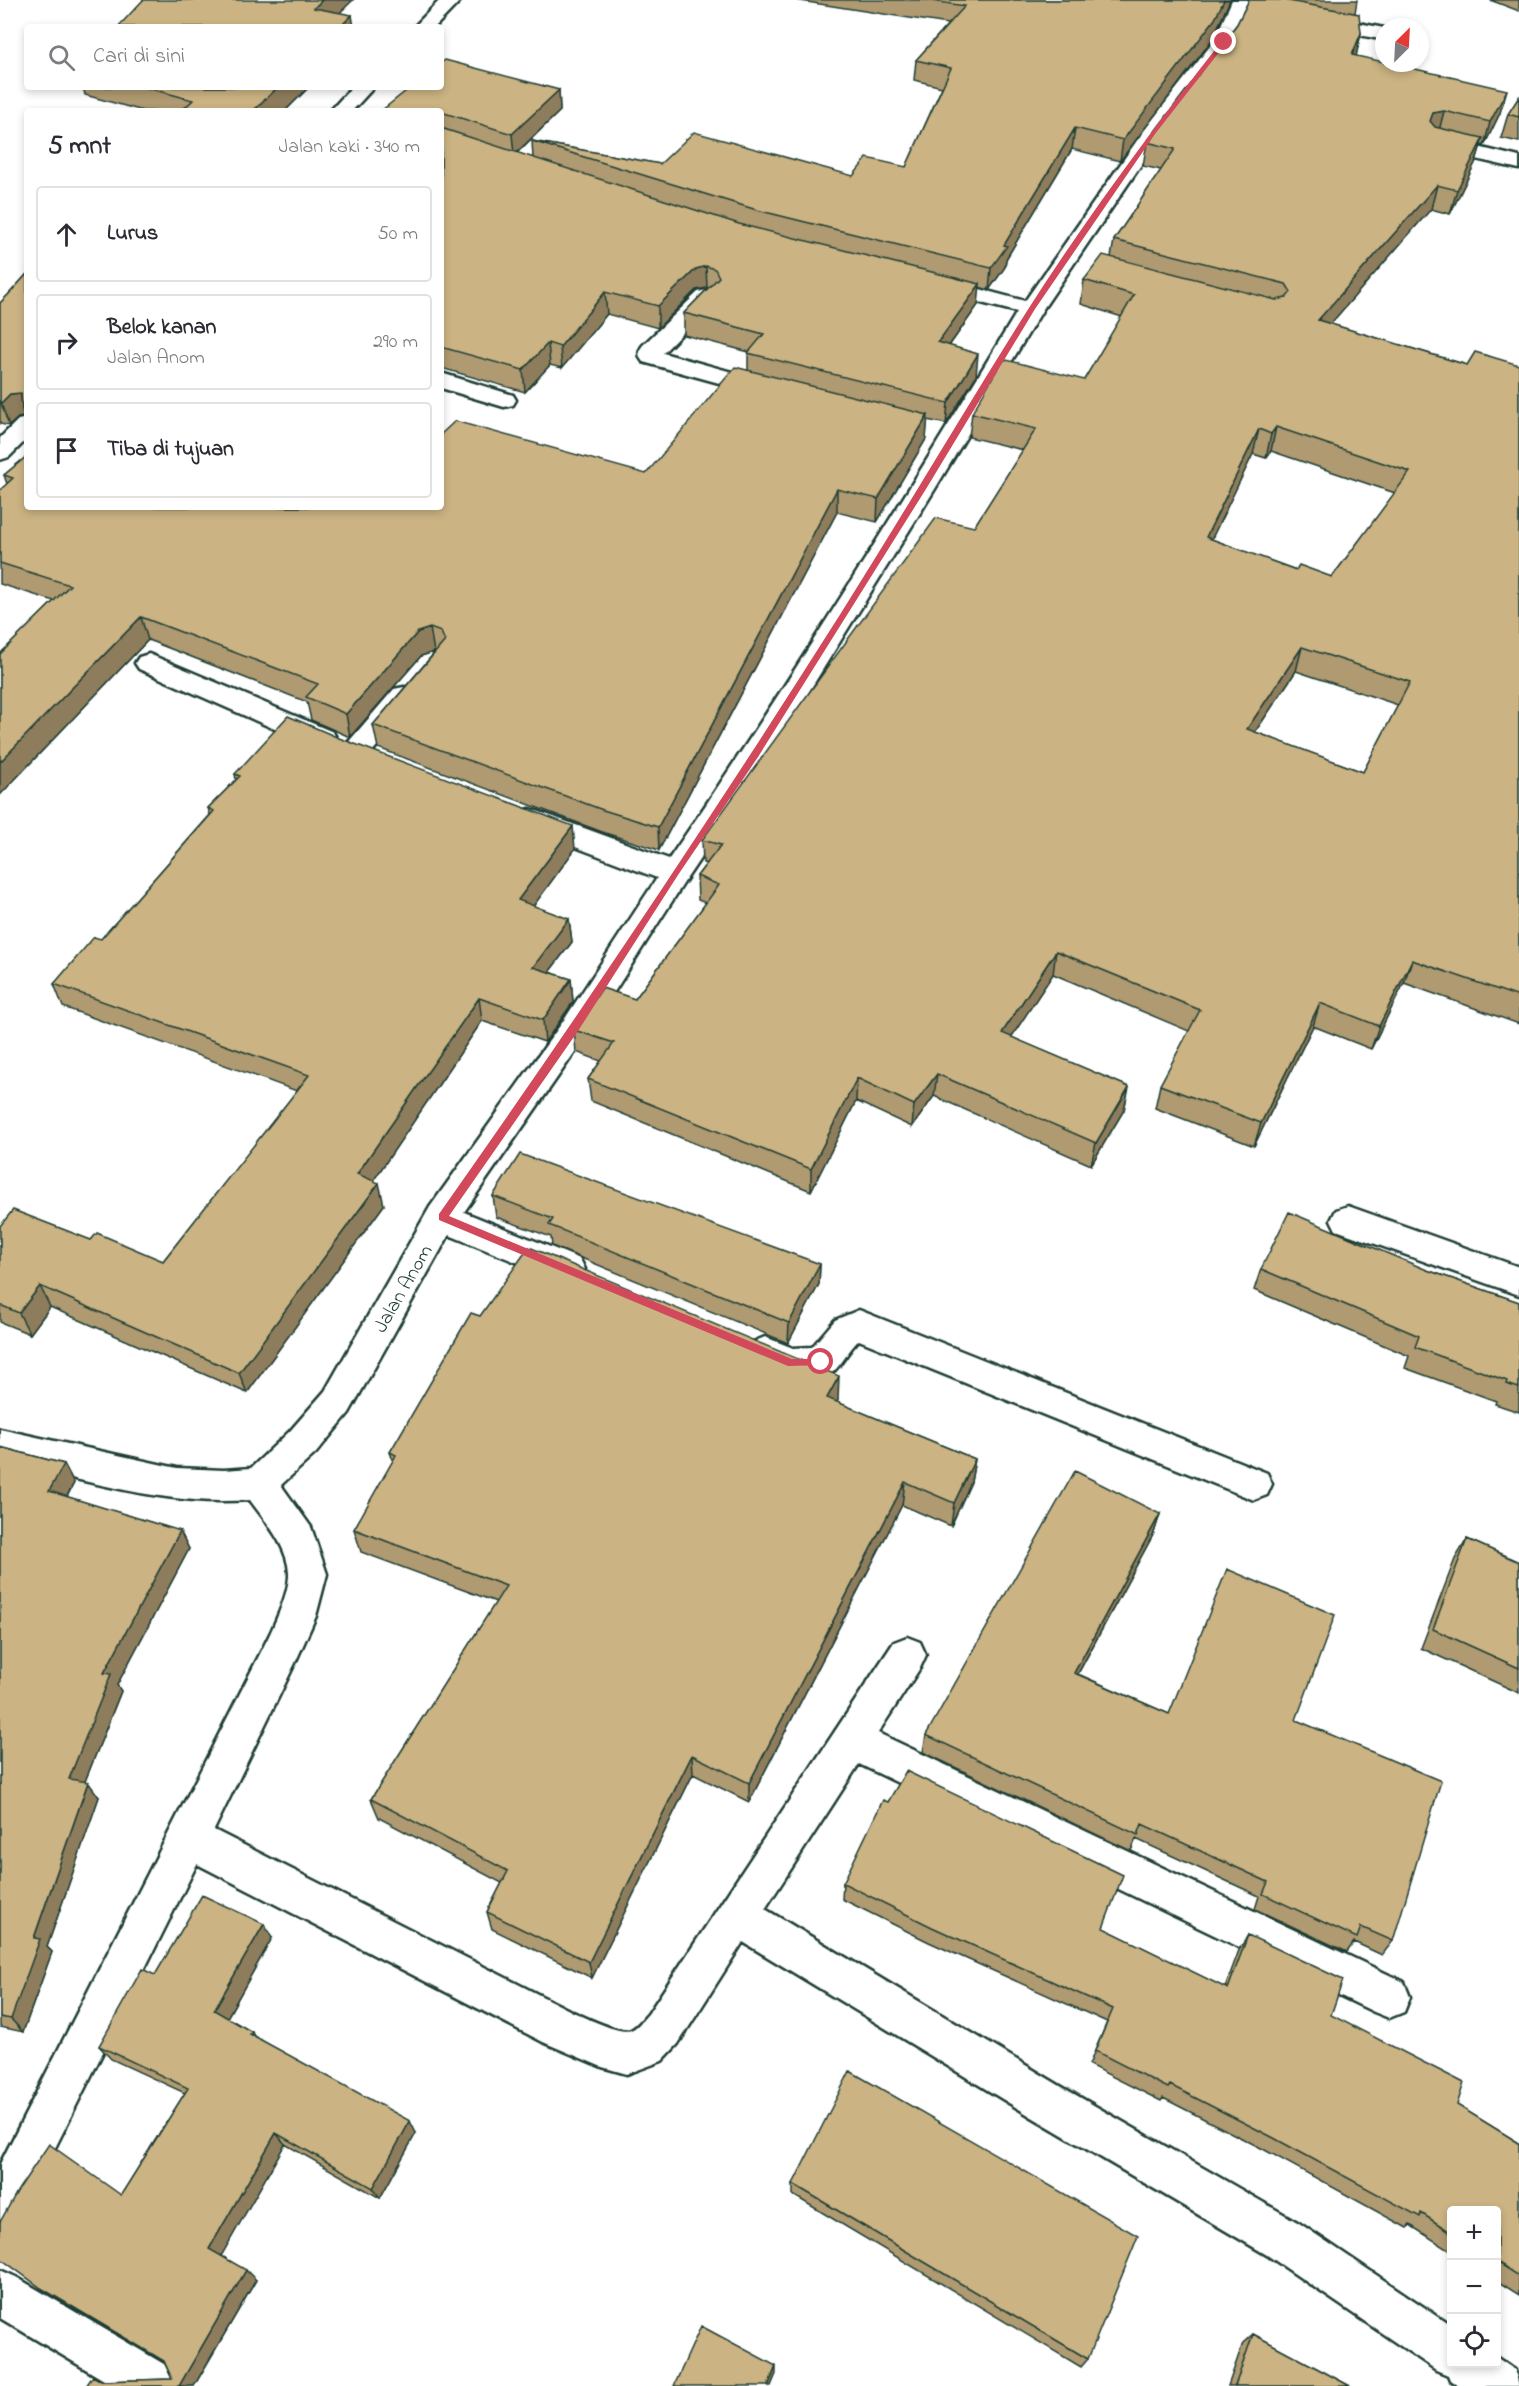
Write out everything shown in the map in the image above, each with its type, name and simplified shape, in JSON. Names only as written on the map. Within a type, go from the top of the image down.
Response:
[{"type":"street","points":[[427,24],[451,0]]},
{"type":"street","name":"Jalan Anom","points":[[259,1483],[303,1442],[337,1402],[442,1217],[575,1028],[675,873],[755,755],[944,433],[1032,309],[1074,263],[1152,133],[1224,42],[1248,6]]},
{"type":"street","points":[[1296,17],[1375,32]]},
{"type":"street","points":[[343,108],[361,90]]},
{"type":"street","points":[[1437,143],[1519,163]]},
{"type":"street","points":[[916,280],[1032,309]]},
{"type":"street","points":[[706,297],[651,350],[651,357],[789,395]]},
{"type":"street","points":[[444,381],[504,400]]},
{"type":"street","points":[[0,452],[24,428]]},
{"type":"street","points":[[149,663],[366,757],[417,681]]},
{"type":"street","points":[[509,811],[675,873]]},
{"type":"street","points":[[442,1217],[596,1281]]},
{"type":"street","points":[[1348,1220],[1519,1281]]},
{"type":"street","points":[[737,1340],[792,1363],[821,1362],[844,1332],[850,1327],[859,1325],[1254,1484]]},
{"type":"street","points":[[0,1445],[177,1484],[224,1486],[259,1483],[298,1539],[308,1574],[297,1616],[285,1643],[189,1838],[0,2210]]},
{"type":"street","points":[[189,1838],[558,2027],[602,2046],[627,2053],[647,2046],[663,2029],[907,1655]]},
{"type":"street","points":[[851,1740],[1389,1997]]},
{"type":"street","points":[[736,1915],[1047,2102],[1283,2239],[1447,2351]]},
{"type":"street","points":[[0,2293],[158,2386]]},
{"type":"street","points":[[1472,2368],[1499,2386]]},
{"type":"building","points":[[143,0],[322,0],[314,8],[352,15],[343,24],[121,24]]},
{"type":"building","points":[[926,0],[1224,0],[1215,19],[1123,140],[1075,128],[1004,245],[1007,246],[991,268],[757,210],[532,141],[660,164],[694,132],[853,176],[867,158],[906,167],[951,68],[916,60],[965,6]]},
{"type":"building","points":[[1249,0],[1283,0],[1359,14],[1361,33],[1352,55],[1375,60],[1375,72],[1428,72],[1507,90],[1490,122],[1444,111],[1433,113],[1430,121],[1435,127],[1483,138],[1457,190],[1437,185],[1318,320],[1467,365],[1475,352],[1519,365],[1519,997],[1412,960],[1379,1026],[1320,1003],[1261,1123],[1160,1085],[1200,1010],[1056,951],[1002,1033],[1129,1087],[1096,1143],[937,1074],[914,1105],[857,1078],[811,1169],[588,1079],[614,1043],[574,1030],[602,988],[635,999],[719,885],[697,876],[721,845],[702,840],[936,518],[974,527],[1036,429],[972,413],[1003,359],[1084,380],[1134,295],[1084,280],[1103,255],[1276,300],[1286,298],[1291,292],[1286,284],[1114,240],[1175,149],[1147,142],[1237,24]],"holes":[[[1276,427],[1410,472],[1332,577],[1299,565],[1296,570],[1206,537],[1259,429],[1271,434]],[[1302,647],[1410,682],[1363,772],[1247,729]]]},
{"type":"building","points":[[444,61],[559,90],[512,134],[444,113],[444,108],[385,108],[407,90],[444,90]]},
{"type":"building","points":[[155,90],[275,90],[256,108],[184,108],[193,100]]},
{"type":"building","points":[[1519,97],[1519,117],[1508,114]]},
{"type":"building","points":[[444,129],[739,224],[980,284],[938,342],[978,354],[948,403],[748,353],[764,334],[684,313],[719,277],[715,269],[706,266],[696,269],[658,306],[605,292],[560,347],[548,343],[523,370],[444,348]]},
{"type":"building","points":[[24,277],[24,409],[22,409],[21,393],[10,394],[0,402],[0,303]]},
{"type":"building","points":[[735,367],[928,415],[878,499],[837,489],[658,827],[603,810],[373,725],[445,641],[441,632],[430,628],[418,632],[346,714],[306,697],[318,684],[141,617],[0,762],[0,654],[70,585],[0,563],[0,490],[13,478],[4,475],[24,458],[24,510],[444,510],[444,431],[455,421],[646,474]]},
{"type":"building","points":[[288,716],[339,738],[573,826],[518,900],[569,919],[533,967],[571,979],[543,1020],[479,998],[357,1174],[379,1183],[239,1373],[40,1286],[19,1313],[0,1305],[0,1226],[13,1210],[91,1240],[97,1233],[163,1261],[309,1075],[54,984],[94,937],[101,939],[214,811],[208,808],[240,776],[235,774]]},
{"type":"building","points":[[520,1154],[820,1264],[789,1323],[549,1225],[553,1219],[493,1196]]},
{"type":"building","points":[[1289,1212],[1427,1270],[1519,1302],[1519,1388],[1506,1384],[1507,1381],[1415,1347],[1419,1336],[1261,1269]]},
{"type":"building","points":[[529,1247],[839,1376],[827,1398],[975,1459],[954,1503],[905,1482],[749,1783],[692,1755],[589,1962],[487,1912],[508,1871],[371,1799],[506,1586],[354,1529],[396,1455],[390,1452],[471,1313],[480,1316]]},
{"type":"building","points":[[0,1447],[64,1464],[49,1491],[180,1531],[104,1673],[111,1674],[69,1779],[88,1782],[34,1938],[40,1939],[11,2019],[0,2017]]},
{"type":"building","points":[[1075,1471],[1160,1514],[1074,1673],[1169,1714],[1227,1569],[1335,1615],[1296,1720],[1441,1781],[1393,1941],[1361,1927],[1357,1938],[1263,1894],[1268,1882],[1142,1824],[1138,1835],[926,1735]]},
{"type":"building","points":[[1467,1539],[1519,1562],[1519,1668],[1433,1629]]},
{"type":"building","points":[[906,1771],[1123,1875],[1103,1928],[1228,1989],[1248,1935],[1343,1980],[1331,2015],[1464,2083],[1457,2105],[1519,2143],[1519,2276],[1501,2265],[1501,2206],[1447,2206],[1447,2230],[1421,2213],[1420,2217],[1272,2137],[1170,2085],[1168,2088],[1095,2051],[1113,2009],[932,1927],[843,1883],[883,1800],[888,1802]]},
{"type":"building","points":[[202,1895],[264,1924],[214,2010],[252,2032],[250,2034],[410,2121],[373,2188],[276,2133],[209,2249],[246,2270],[179,2386],[86,2386],[93,2376],[101,2381],[172,2379],[164,2361],[41,2288],[0,2258],[0,2222],[49,2144],[121,2195],[188,2088],[99,2046],[142,1969],[155,1975]]},
{"type":"building","points":[[850,2071],[1138,2236],[1088,2359],[793,2184]]},
{"type":"building","points":[[701,2326],[776,2366],[768,2386],[674,2386]]},
{"type":"building","points":[[1253,2334],[1350,2386],[1235,2386]]},
{"type":"route","points":[[821,1362],[792,1363],[442,1217],[575,1028],[675,873],[755,755],[1032,309],[1152,133],[1224,42]]}]
